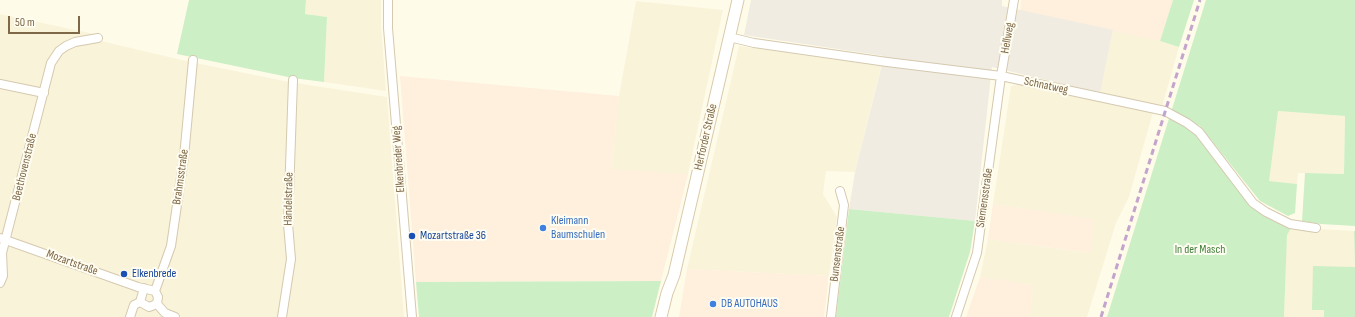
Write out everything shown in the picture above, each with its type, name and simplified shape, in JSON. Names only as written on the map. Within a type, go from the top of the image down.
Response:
[{"type":"main road","name":"Herforder Straße","points":[[661,317],[667,293],[674,275],[738,0]]},
{"type":"main road","name":"Herforder Straße","points":[[669,317],[673,295],[674,275]]},
{"type":"street","name":"Elkenbreder Weg","points":[[388,0],[388,28],[412,317]]},
{"type":"street","name":"Hellweg","points":[[1001,76],[1014,0]]},
{"type":"street","name":"Schnatweg","points":[[729,37],[754,43],[887,62],[1001,76],[1165,111],[1176,116],[1199,132],[1253,203],[1290,224],[1316,228]]},
{"type":"street","name":"Beethovenstraße","points":[[0,283],[3,276],[3,239],[51,63],[59,51],[75,42],[98,38]]},
{"type":"street","name":"Brahmsstraße","points":[[155,291],[171,246],[184,157],[193,60]]},
{"type":"street","name":"Siemensstraße","points":[[956,317],[977,253],[1001,76]]},
{"type":"street","name":"Händelstraße","points":[[282,317],[291,259],[288,224],[294,80]]},
{"type":"street","points":[[0,84],[44,93]]},
{"type":"street","name":"Bunsenstraße","points":[[831,317],[844,205],[840,191]]},
{"type":"street","name":"Mozartstraße","points":[[3,239],[155,291]]},
{"type":"street","points":[[130,317],[134,305],[140,302],[144,288]]},
{"type":"street","points":[[155,291],[158,297],[157,304],[165,313],[175,317]]},
{"type":"street","points":[[140,302],[149,307],[157,304]]},
{"type":"shaded area","points":[[306,0],[381,0],[381,26],[386,91],[324,82],[327,17],[305,14]]},
{"type":"shaded area","points":[[751,0],[1002,0],[1002,6],[1113,30],[1100,93],[992,67],[975,221],[849,209],[855,172],[884,56],[744,35]]},
{"type":"shaded area","points":[[1021,0],[1173,0],[1160,41],[1020,11]]},
{"type":"shaded area","points":[[636,1],[723,10],[688,174],[611,170],[619,96]]},
{"type":"shaded area","points":[[0,14],[94,34],[97,40],[186,61],[289,82],[387,97],[404,317],[0,317]]},
{"type":"shaded area","points":[[1113,30],[1179,47],[1162,107],[1153,112],[1129,197],[1116,223],[1087,317],[1030,317],[1033,285],[980,277],[988,239],[1090,253],[1093,219],[993,204],[1011,86],[1018,84],[1098,100]]},
{"type":"shaded area","points":[[739,46],[881,66],[855,172],[826,171],[823,194],[837,217],[829,276],[687,269]]},
{"type":"shaded area","name":"Kleimann Baumschulen","points":[[400,76],[619,96],[611,169],[688,174],[661,281],[416,282]]},
{"type":"shaded area","points":[[1278,111],[1345,116],[1344,174],[1298,173],[1297,184],[1268,181]]},
{"type":"shaded area","points":[[993,204],[1094,219],[1091,253],[988,239]]},
{"type":"shaded area","points":[[1287,227],[1354,231],[1355,272],[1326,274],[1324,317],[1284,317]]},
{"type":"shaded area","points":[[687,269],[829,276],[824,317],[679,317]]},
{"type":"shaded area","points":[[980,277],[1033,285],[1030,317],[966,317]]},
{"type":"green space","points":[[189,0],[306,0],[305,14],[327,17],[324,82],[293,78],[177,54]]},
{"type":"green space","points":[[1173,0],[1194,0],[1179,47],[1160,41]]},
{"type":"green space","name":"In der Masch","points":[[1206,0],[1355,0],[1355,226],[1321,224],[1302,221],[1305,173],[1344,174],[1345,116],[1278,111],[1269,181],[1297,184],[1295,213],[1288,216],[1260,201],[1199,125],[1196,133],[1254,206],[1292,226],[1287,235],[1284,317],[1107,317]]},
{"type":"green space","points":[[849,209],[975,221],[970,252],[949,317],[836,317]]},
{"type":"green space","points":[[1354,231],[1355,231],[1355,267]]},
{"type":"green space","points":[[1313,266],[1355,267],[1355,317],[1324,317],[1324,310],[1312,310]]},
{"type":"green space","points":[[661,281],[652,317],[419,317],[416,282]]},
{"type":"railway","points":[[1101,317],[1200,0]]},
{"type":"place","name":"Kleimann Baumschulen","points":[[543,228]]},
{"type":"place","name":"Mozartstraße 36","points":[[412,236]]},
{"type":"place","name":"Elkenbrede","points":[[124,274]]},
{"type":"place","name":"DB AUTOHAUS","points":[[713,304]]}]
